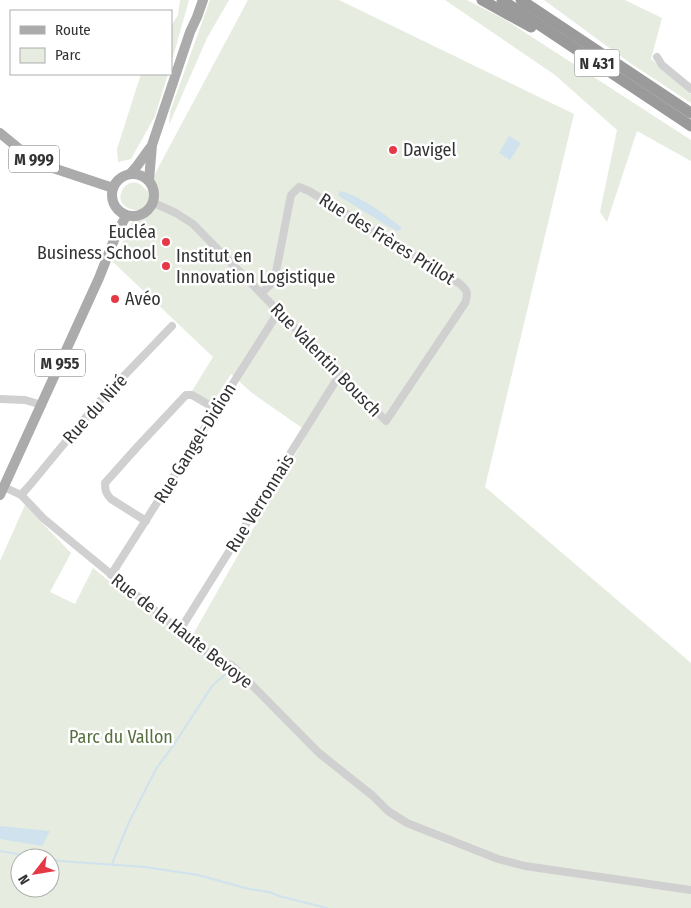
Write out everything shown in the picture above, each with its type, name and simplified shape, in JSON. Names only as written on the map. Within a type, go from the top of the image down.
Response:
[{"type":"highway","points":[[482,0],[606,63]]},
{"type":"highway","name":"N 431","points":[[502,0],[691,114]]},
{"type":"highway","name":"N 431","points":[[521,0],[691,126]]},
{"type":"highway","points":[[533,0],[606,63]]},
{"type":"main road","points":[[190,32],[197,0]]},
{"type":"main road","points":[[149,180],[152,145],[190,32],[203,0]]},
{"type":"main road","name":"M 999","points":[[0,133],[23,152],[44,165],[113,188]]},
{"type":"main road","points":[[130,174],[140,175],[149,180],[155,191],[154,203],[148,211],[135,217],[126,216],[121,213],[114,204],[113,188],[120,178],[130,174],[138,166],[152,145]]},
{"type":"main road","name":"M 955","points":[[2,491],[126,216]]},
{"type":"street","points":[[658,57],[662,65],[691,89]]},
{"type":"street","name":"Rue des Frères Prillot","points":[[261,293],[270,285],[275,277],[291,195],[299,187],[309,191],[465,288],[467,296],[465,303],[386,421]]},
{"type":"street","name":"Rue Valentin Bousch","points":[[154,203],[176,213],[192,224],[386,421]]},
{"type":"street","name":"Rue Gangel-Didion","points":[[111,575],[278,311]]},
{"type":"street","name":"Rue du Niré","points":[[20,495],[96,405],[172,326]]},
{"type":"street","name":"Rue Verronnais","points":[[180,630],[340,374]]},
{"type":"street","points":[[146,521],[111,499],[107,495],[105,483],[186,395],[192,395],[216,409]]},
{"type":"street","points":[[0,399],[25,400],[42,405]]},
{"type":"street","name":"Rue de la Haute Bevoye","points":[[2,491],[20,495],[57,530],[195,643],[215,658],[231,665],[319,753],[373,796],[388,811],[407,823],[498,859],[525,866],[691,890]]},
{"type":"green space","points":[[180,0],[189,0],[172,60],[172,24],[178,15]]},
{"type":"green space","points":[[210,0],[229,0],[207,38],[169,125],[170,112]]},
{"type":"green space","name":"Parc du Vallon","points":[[248,0],[339,0],[574,114],[485,487],[691,663],[691,908],[0,908],[0,561],[25,505],[71,553],[50,592],[75,604],[93,568],[135,602],[192,636],[308,432],[252,393],[231,374],[213,402],[192,391],[213,357],[113,262],[138,210],[128,208],[122,203],[120,196],[122,190],[133,182],[140,184],[147,191]]},
{"type":"green space","points":[[445,0],[467,0],[504,19],[691,140],[691,161],[637,131],[607,222],[600,212],[617,130],[555,75]]},
{"type":"green space","points":[[544,0],[625,0],[662,18],[651,59],[691,94],[691,103],[630,63]]},
{"type":"green space","points":[[141,75],[168,75],[155,116],[131,159],[118,162],[117,149]]},
{"type":"water","points":[[509,136],[521,143],[510,160],[499,153]]},
{"type":"water","points":[[340,191],[348,193],[372,206],[401,227],[401,230],[396,231],[339,196]]},
{"type":"water","points":[[0,826],[50,831],[42,846],[0,839]]},
{"type":"waterway","points":[[112,864],[129,822],[156,769],[212,686],[229,671]]},
{"type":"waterway","points":[[0,851],[10,853]]},
{"type":"waterway","points":[[60,861],[145,867],[198,875],[327,908]]},
{"type":"place","name":"Davigel","points":[[393,150]]},
{"type":"place","name":"Eucléa Business School","points":[[166,242]]},
{"type":"place","name":"Institut en Innovation Logistique","points":[[166,266]]},
{"type":"place","name":"Avéo","points":[[115,299]]}]
